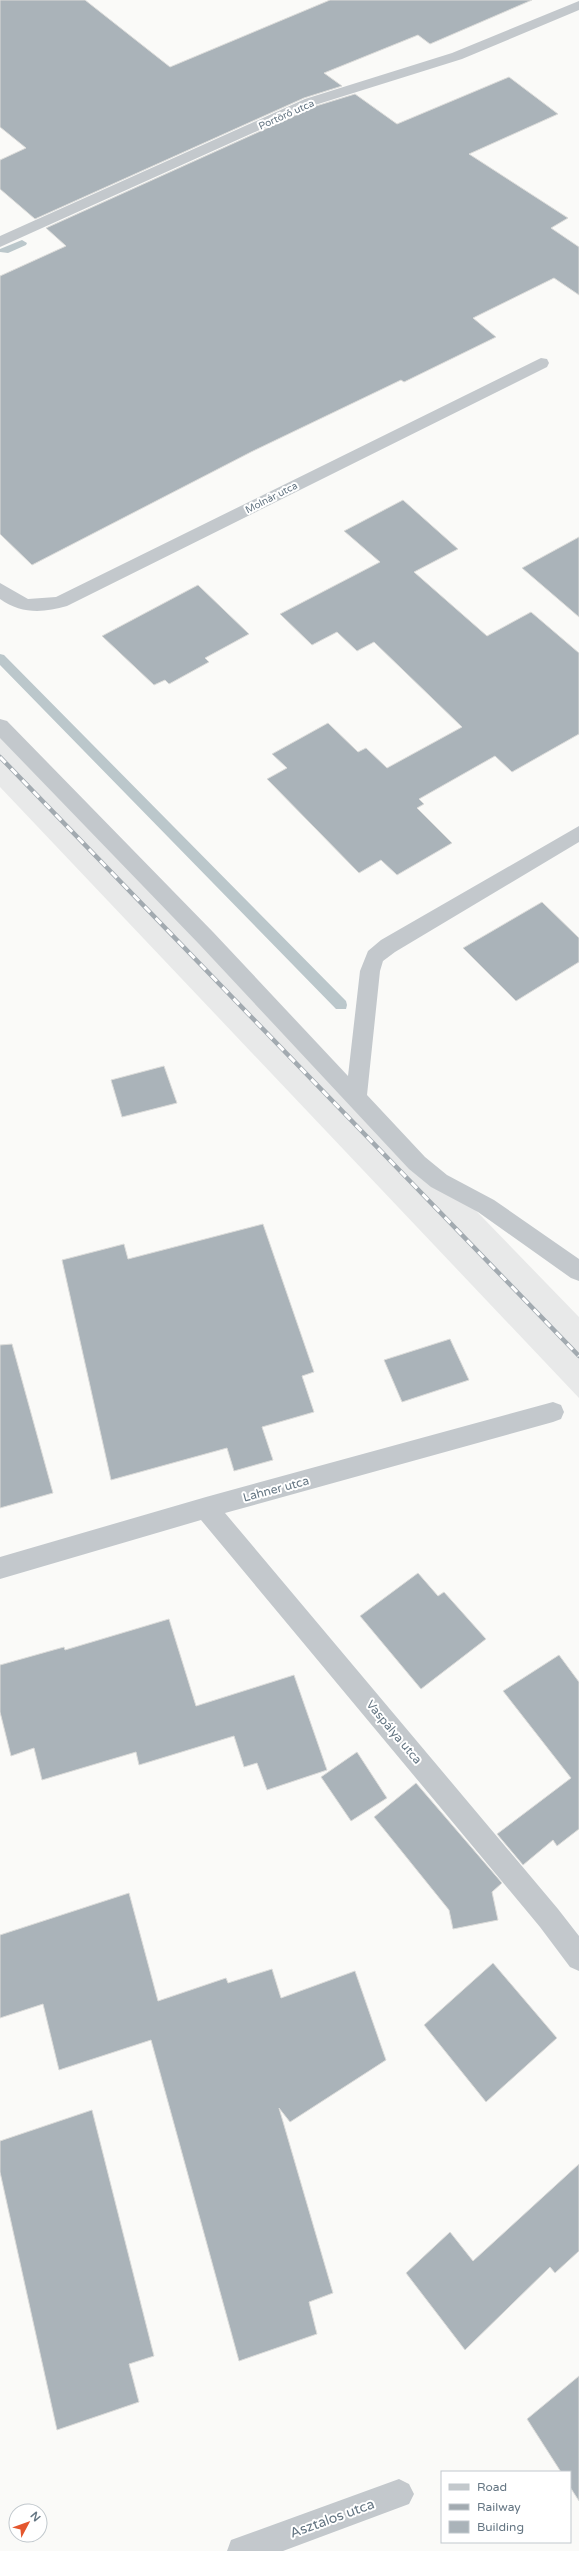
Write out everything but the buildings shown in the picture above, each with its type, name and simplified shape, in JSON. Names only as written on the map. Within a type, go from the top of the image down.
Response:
[{"type":"street","name":"Portörő utca","points":[[0,242],[310,102],[457,56],[579,5]]},
{"type":"street","name":"Molnár utca","points":[[0,589],[20,604],[41,607],[61,602],[541,363]]},
{"type":"street","points":[[0,726],[206,938],[356,1098],[396,1143],[439,1181],[486,1206],[579,1271]]},
{"type":"street","points":[[356,1098],[370,971],[375,957],[388,946],[579,833]]},
{"type":"street","name":"Lahner utca","points":[[0,1568],[206,1508],[553,1412]]},
{"type":"street","name":"Vaspálya utca","points":[[206,1508],[549,1918],[579,1958]]},
{"type":"street","name":"Asztalos utca","points":[[242,2551],[399,2494]]},
{"type":"shaded area","points":[[0,720],[579,1317],[579,1398],[0,787]]},
{"type":"waterway","points":[[4,251],[22,243]]},
{"type":"waterway","points":[[0,658],[341,1005]]},
{"type":"railway","points":[[0,757],[579,1356]]}]
